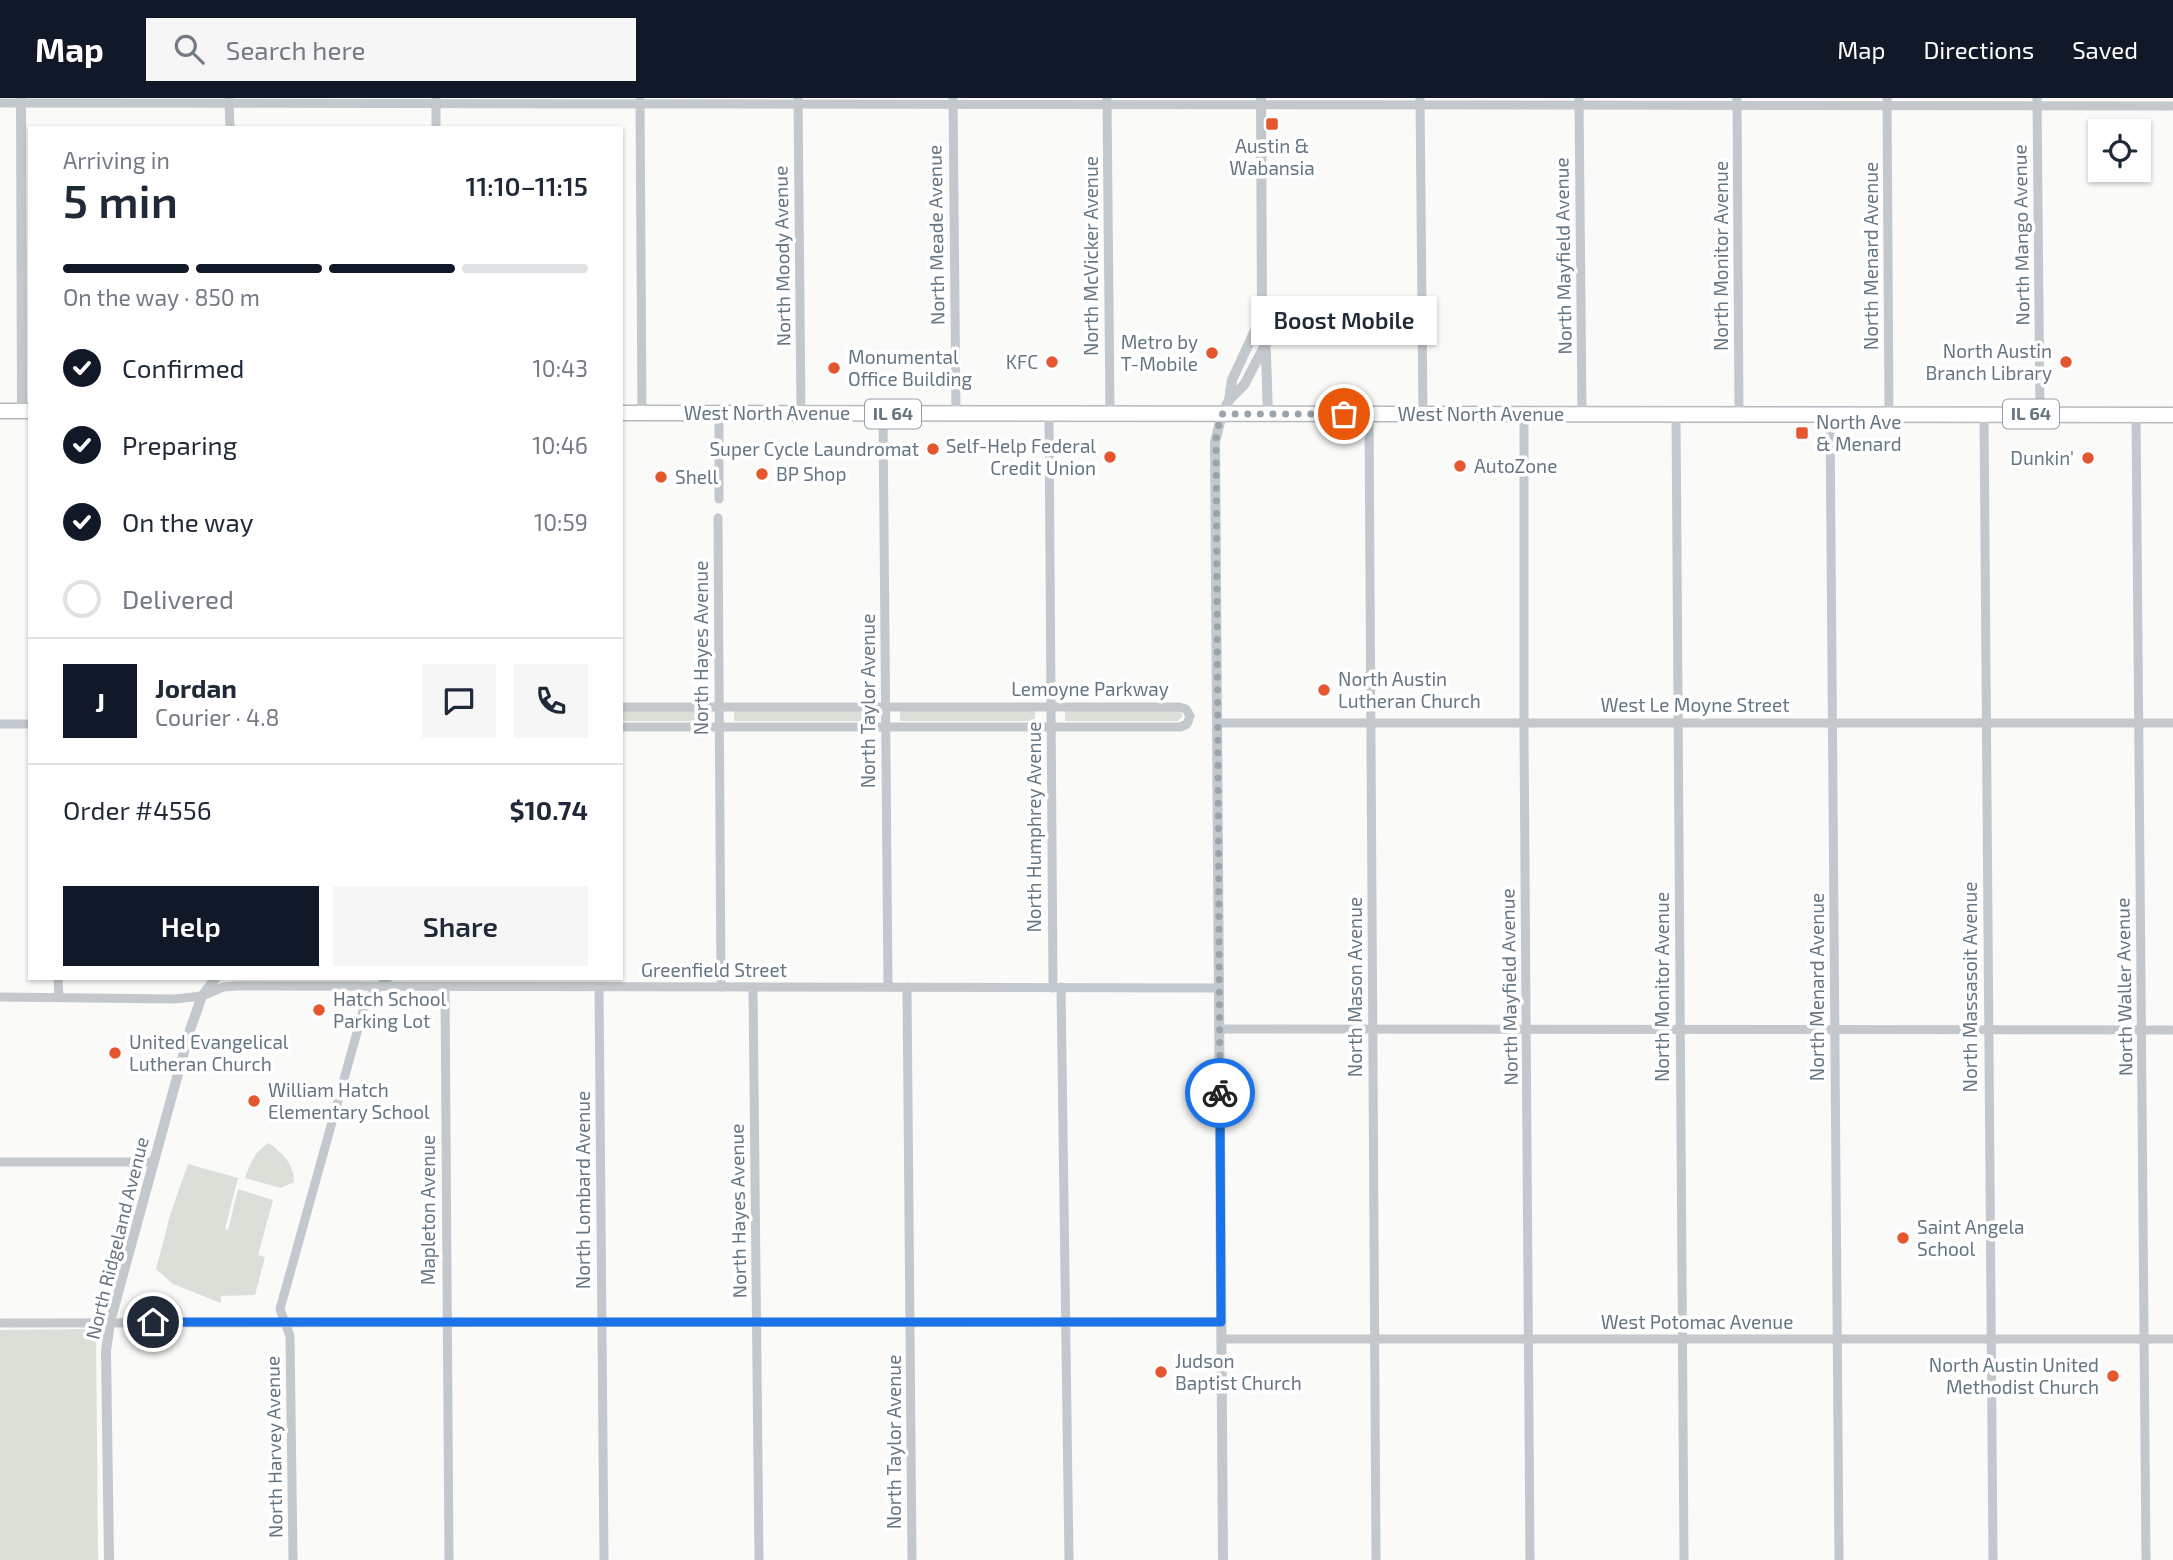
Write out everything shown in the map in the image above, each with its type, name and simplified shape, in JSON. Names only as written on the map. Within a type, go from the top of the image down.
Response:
[{"type":"main road","points":[[0,411],[26,411]]},
{"type":"main road","name":"West North Avenue","points":[[623,413],[2173,415]]},
{"type":"street","points":[[436,100],[436,126]]},
{"type":"street","points":[[0,103],[436,100],[1420,101],[2037,102],[2173,106]]},
{"type":"street","points":[[20,101],[26,411]]},
{"type":"street","points":[[229,101],[230,126]]},
{"type":"street","points":[[640,101],[642,413]]},
{"type":"street","name":"North Moody Avenue","points":[[798,101],[801,413]]},
{"type":"street","name":"North Meade Avenue","points":[[953,101],[956,414]]},
{"type":"street","name":"North McVicker Avenue","points":[[1107,101],[1110,414]]},
{"type":"street","points":[[1261,101],[1262,316],[1265,328],[1269,414]]},
{"type":"street","points":[[1420,101],[1423,414]]},
{"type":"street","name":"North Mayfield Avenue","points":[[1579,102],[1582,414]]},
{"type":"street","name":"North Monitor Avenue","points":[[1737,102],[1740,414]]},
{"type":"street","name":"North Menard Avenue","points":[[1887,102],[1889,414]]},
{"type":"street","name":"North Mango Avenue","points":[[2037,102],[2040,415]]},
{"type":"street","points":[[1223,1560],[1215,442],[1222,414],[1229,400],[1232,380],[1262,316]]},
{"type":"street","points":[[1229,400],[1244,385],[1265,344]]},
{"type":"street","points":[[719,413],[719,499]]},
{"type":"street","name":"North Taylor Avenue","points":[[883,414],[888,987]]},
{"type":"street","name":"North Humphrey Avenue","points":[[1049,414],[1051,726],[1066,1322],[1069,1560]]},
{"type":"street","name":"North Mason Avenue","points":[[1369,414],[1376,1560]]},
{"type":"street","name":"North Mayfield Avenue","points":[[1524,414],[1530,1560]]},
{"type":"street","name":"North Monitor Avenue","points":[[1676,414],[1684,1560]]},
{"type":"street","name":"North Menard Avenue","points":[[1830,414],[1839,1560]]},
{"type":"street","name":"North Massasoit Avenue","points":[[1984,414],[1993,1560]]},
{"type":"street","name":"North Waller Avenue","points":[[2136,415],[2146,1560]]},
{"type":"street","name":"North Hayes Avenue","points":[[718,518],[720,987]]},
{"type":"street","name":"Lemoyne Parkway","points":[[623,707],[1179,707],[1186,709],[1190,716],[1187,724],[1180,727],[623,727]]},
{"type":"street","name":"West Le Moyne Street","points":[[1217,723],[2173,723]]},
{"type":"street","points":[[0,724],[28,724]]},
{"type":"street","points":[[58,980],[59,997]]},
{"type":"street","name":"North Ridgeland Avenue","points":[[109,1560],[106,1350],[110,1322],[190,1030],[202,996],[214,980]]},
{"type":"street","name":"North Harvey Avenue","points":[[293,1560],[290,1336],[280,1309],[366,1000],[386,980]]},
{"type":"street","name":"Greenfield Street","points":[[0,997],[175,999],[202,996],[236,986],[445,987],[556,983],[599,987],[1219,988]]},
{"type":"street","name":"Mapleton Avenue","points":[[445,987],[449,1560]]},
{"type":"street","name":"North Lombard Avenue","points":[[599,987],[604,1560]]},
{"type":"street","name":"North Hayes Avenue","points":[[753,987],[759,1560]]},
{"type":"street","name":"North Taylor Avenue","points":[[907,987],[912,1560]]},
{"type":"street","points":[[1219,1029],[2173,1030]]},
{"type":"street","points":[[0,1162],[153,1162]]},
{"type":"street","points":[[0,1323],[1221,1322]]},
{"type":"street","name":"West Potomac Avenue","points":[[1221,1339],[2173,1339]]},
{"type":"shaded area","points":[[623,709],[704,709],[704,721],[623,721]]},
{"type":"shaded area","points":[[734,710],[869,710],[870,721],[734,721]]},
{"type":"shaded area","points":[[900,710],[1035,710],[1035,721],[900,721]]},
{"type":"shaded area","points":[[1065,710],[1179,710],[1183,716],[1178,721],[1065,721]]},
{"type":"shaded area","points":[[269,1143],[290,1164],[292,1170],[294,1182],[281,1188],[245,1178],[254,1158]]},
{"type":"shaded area","points":[[188,1164],[238,1178],[225,1229],[228,1230],[238,1189],[273,1200],[258,1255],[265,1257],[255,1295],[221,1296],[221,1303],[173,1284],[156,1269],[171,1212]]},
{"type":"shaded area","points":[[87,1329],[94,1332],[96,1337],[98,1560],[0,1560],[0,1330]]},
{"type":"way so far","points":[[1220,1093],[1216,435],[1222,414],[1344,414]]},
{"type":"place","name":"Austin & Wabansia","points":[[1272,124]]},
{"type":"place","name":"Metro by T-Mobile","points":[[1212,353]]},
{"type":"place","name":"KFC","points":[[1052,362]]},
{"type":"place","name":"North Austin Branch Library","points":[[2066,362]]},
{"type":"place","name":"Monumental Office Building","points":[[834,368]]},
{"type":"place","name":"Boost Mobile","points":[[1344,414]]},
{"type":"place","name":"North Ave & Menard","points":[[1802,433]]},
{"type":"place","name":"Super Cycle Laundromat","points":[[933,449]]},
{"type":"place","name":"Self-Help Federal Credit Union","points":[[1110,457]]},
{"type":"place","name":"Dunkin'","points":[[2088,458]]},
{"type":"place","name":"AutoZone","points":[[1460,466]]},
{"type":"place","name":"BP Shop","points":[[762,474]]},
{"type":"place","name":"Shell","points":[[661,477]]},
{"type":"place","name":"North Austin Lutheran Church","points":[[1324,690]]},
{"type":"place","name":"Hatch School Parking Lot","points":[[319,1010]]},
{"type":"place","name":"United Evangelical Lutheran Church","points":[[115,1053]]},
{"type":"place","name":"William Hatch Elementary School","points":[[254,1101]]},
{"type":"place","name":"Saint Angela School","points":[[1903,1238]]},
{"type":"place","name":"Judson Baptist Church","points":[[1161,1372]]},
{"type":"place","name":"North Austin United Methodist Church","points":[[2113,1376]]},
{"type":"route","points":[[153,1322],[1221,1322],[1220,1093]]}]
